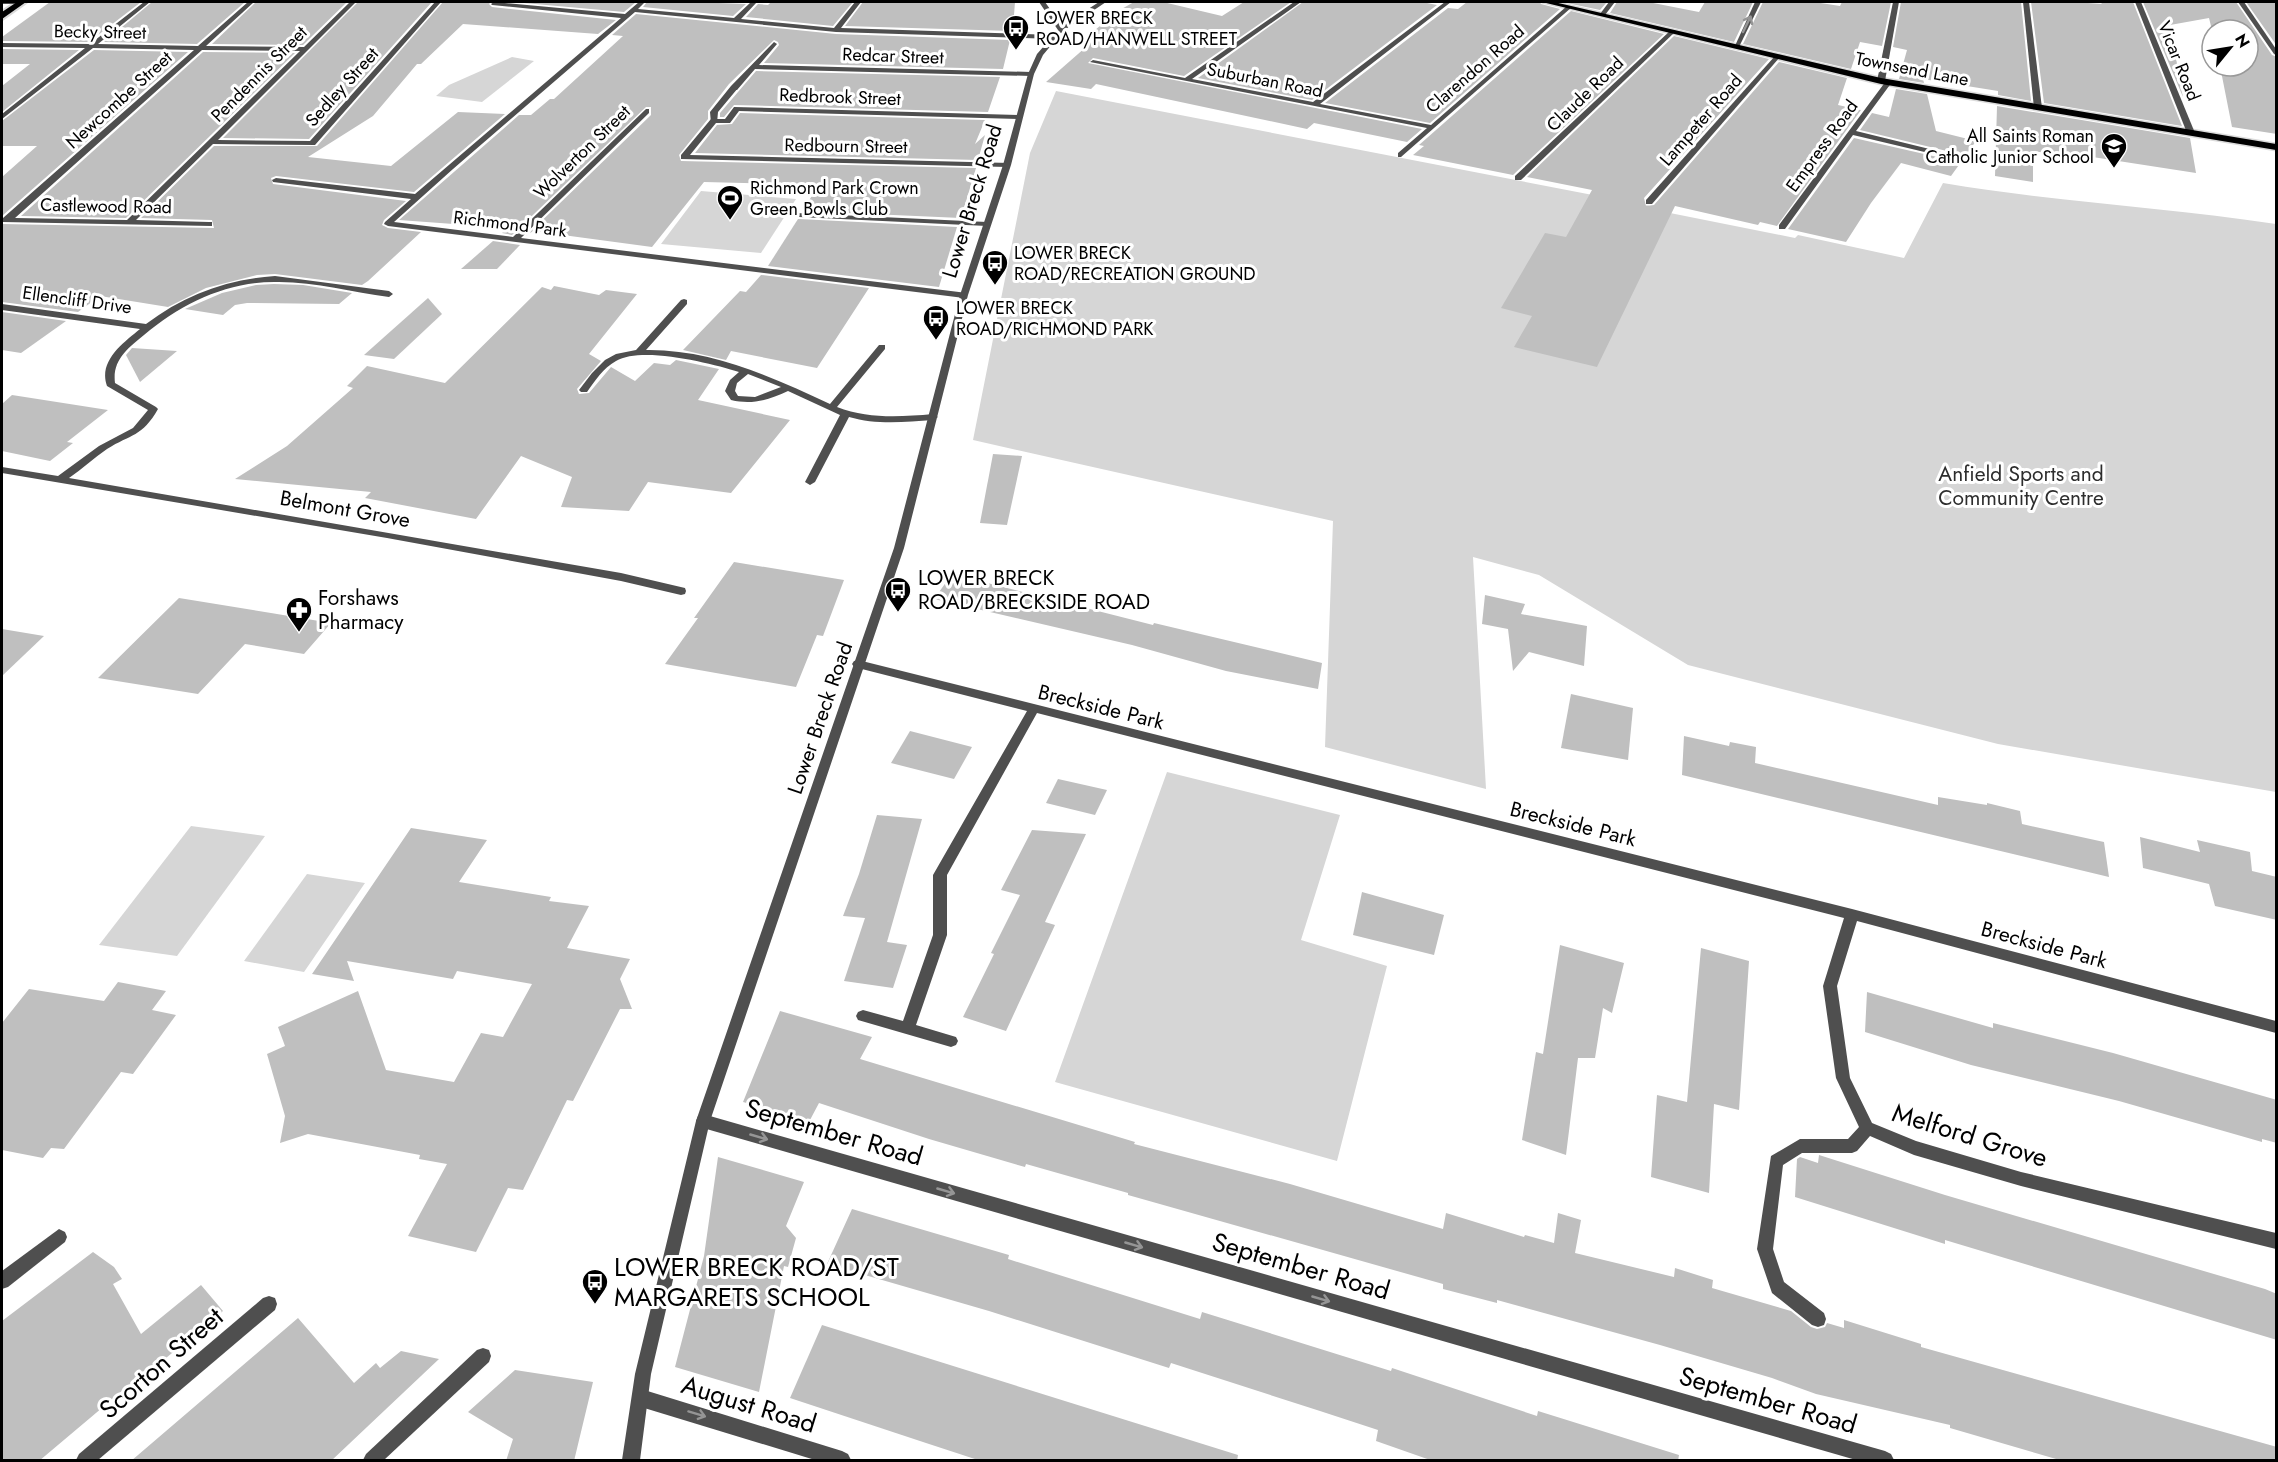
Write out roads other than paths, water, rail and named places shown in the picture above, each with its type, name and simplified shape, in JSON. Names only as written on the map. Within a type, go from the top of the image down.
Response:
[{"type":"highway","points":[[2,16],[21,2]]},
{"type":"main road","name":"Townsend Lane","points":[[1546,2],[1884,81],[2277,147]]},
{"type":"street","points":[[2,2],[21,2]]},
{"type":"street","points":[[2,117],[147,2]]},
{"type":"street","name":"Newcombe Street","points":[[4,220],[251,2]]},
{"type":"street","name":"Pendennis Street","points":[[129,224],[353,2]]},
{"type":"street","name":"Sedley Street","points":[[211,142],[312,143],[438,2]]},
{"type":"street","name":"Richmond Park","points":[[642,2],[388,224],[964,295]]},
{"type":"street","points":[[736,20],[754,2]]},
{"type":"street","points":[[836,30],[858,2]]},
{"type":"street","points":[[632,10],[836,30],[1058,33],[1042,2]]},
{"type":"street","name":"Lower Breck Road","points":[[631,1461],[643,1374],[703,1121],[899,548],[964,295],[1007,165],[1031,74],[1040,54],[1058,33],[1103,2]]},
{"type":"street","points":[[1186,80],[1298,2]]},
{"type":"street","points":[[1315,104],[1448,2]]},
{"type":"street","points":[[1603,14],[1612,2]]},
{"type":"street","points":[[1736,47],[1758,2]]},
{"type":"street","points":[[1884,81],[1896,2]]},
{"type":"street","points":[[2026,2],[2038,108]]},
{"type":"street","name":"Vicar Road","points":[[2139,2],[2191,133]]},
{"type":"street","points":[[2241,2],[2277,53]]},
{"type":"street","points":[[494,4],[519,4],[625,16]]},
{"type":"street","name":"Clarendon Road","points":[[1401,155],[1569,7]]},
{"type":"street","name":"Claude Road","points":[[1518,178],[1672,31]]},
{"type":"street","points":[[714,121],[714,112],[774,44]]},
{"type":"street","name":"Becky Street","points":[[2,45],[306,49]]},
{"type":"street","name":"Lampeter Road","points":[[1649,202],[1777,57]]},
{"type":"street","name":"Suburban Road","points":[[1093,62],[1431,127]]},
{"type":"street","name":"Redcar Street","points":[[754,67],[1031,74]]},
{"type":"street","name":"Empress Road","points":[[1782,227],[1851,132],[1884,81]]},
{"type":"street","name":"Redbrook Street","points":[[684,157],[714,121],[727,121],[737,109],[1018,117]]},
{"type":"street","name":"Wolverton Street","points":[[514,240],[646,111]]},
{"type":"street","points":[[1851,132],[1951,157]]},
{"type":"street","name":"Redbourn Street","points":[[684,157],[1007,165]]},
{"type":"street","points":[[276,180],[417,197]]},
{"type":"street","points":[[799,215],[987,224]]},
{"type":"street","name":"Castlewood Road","points":[[4,220],[209,224]]},
{"type":"street","points":[[60,480],[103,447],[134,433],[146,424],[153,409],[110,384],[108,375],[110,363],[147,327],[195,296],[244,282],[275,279],[389,294]]},
{"type":"street","points":[[640,351],[684,302]]},
{"type":"street","name":"Ellencliff Drive","points":[[2,307],[147,327]]},
{"type":"street","points":[[832,407],[882,347]]},
{"type":"street","points":[[584,390],[597,371],[609,361],[621,355],[640,351],[703,360],[766,377],[846,413],[873,420],[933,417]]},
{"type":"street","points":[[745,372],[733,382],[730,391],[734,398],[754,400],[775,394],[788,387]]},
{"type":"street","points":[[810,482],[846,413]]},
{"type":"street","name":"Belmont Grove","points":[[2,470],[621,577],[681,591]]},
{"type":"street","name":"Breckside Park","points":[[858,664],[1033,710],[1852,914],[2277,1027]]},
{"type":"street","points":[[907,1029],[940,934],[940,875],[1033,710]]},
{"type":"street","name":"Melford Grove","points":[[1852,914],[1830,986],[1843,1078],[1868,1128],[1914,1148],[2021,1179],[2277,1241]]},
{"type":"street","points":[[863,1016],[951,1041]]},
{"type":"street","name":"September Road","points":[[703,1121],[1885,1461]]},
{"type":"street","points":[[1818,1319],[1778,1287],[1765,1249],[1776,1161],[1800,1146],[1852,1146],[1868,1128]]},
{"type":"street","points":[[2,1281],[59,1237]]},
{"type":"street","name":"Scorton Street","points":[[85,1461],[269,1304]]},
{"type":"street","points":[[372,1461],[483,1356]]},
{"type":"street","name":"August Road","points":[[641,1398],[842,1461]]},
{"type":"place","name":"LOWER BRECK ROAD/HANWELL STREET","points":[[1016,51]]},
{"type":"place","name":"All Saints Roman Catholic Junior School","points":[[2114,169]]},
{"type":"place","name":"Richmond Park Crown Green Bowls Club","points":[[730,221]]},
{"type":"place","name":"LOWER BRECK ROAD/RECREATION GROUND","points":[[995,286]]},
{"type":"place","name":"LOWER BRECK ROAD/RICHMOND PARK","points":[[936,341]]},
{"type":"place","name":"LOWER BRECK ROAD/BRECKSIDE ROAD","points":[[898,613]]},
{"type":"place","name":"Forshaws Pharmacy","points":[[299,633]]},
{"type":"place","name":"LOWER BRECK ROAD/ST MARGARETS SCHOOL","points":[[595,1305]]},
{"type":"park label","name":"Anfield Sports and Community Centre","points":[[2021,486]]}]
